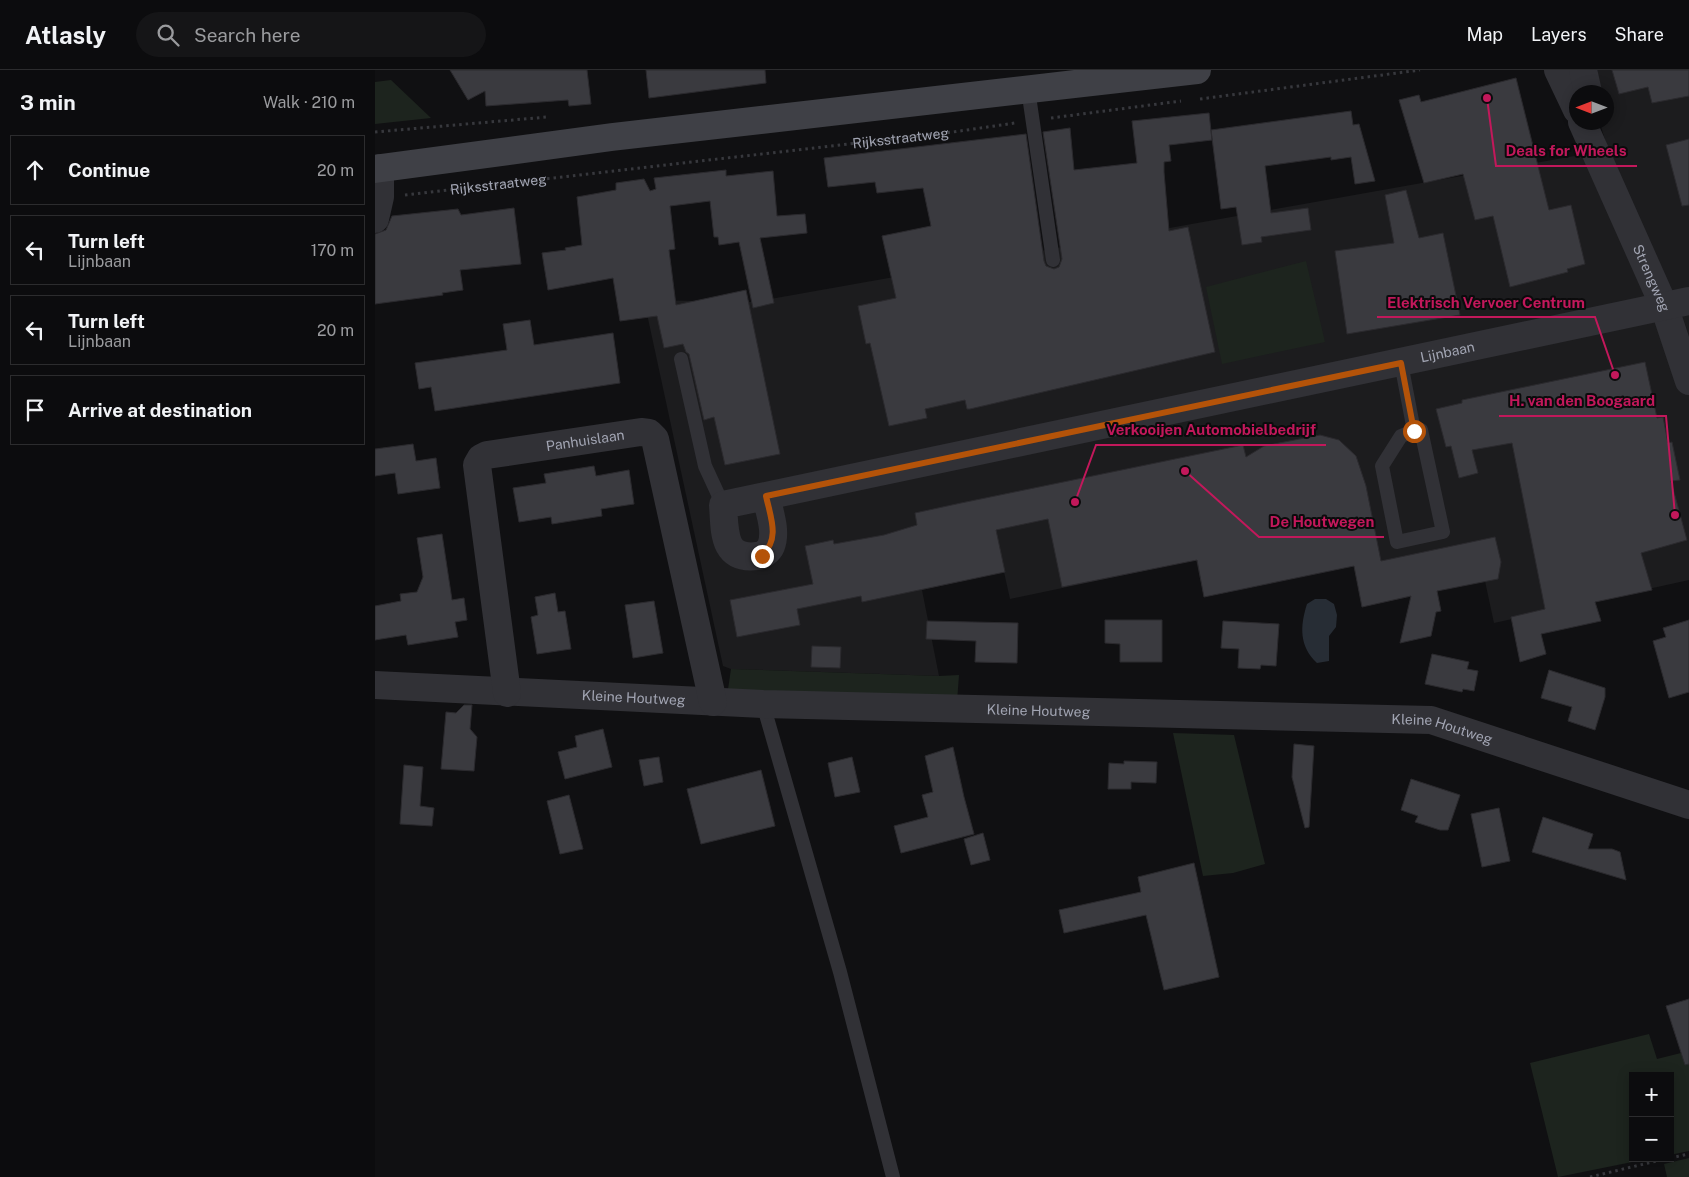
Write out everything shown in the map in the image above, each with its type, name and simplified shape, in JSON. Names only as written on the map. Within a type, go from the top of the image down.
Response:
[{"type":"main road","points":[[377,169],[612,137],[1197,70]]},
{"type":"street","points":[[1558,70],[1569,93]]},
{"type":"street","points":[[1583,70],[1586,85]]},
{"type":"street","name":"Strengweg","points":[[1586,130],[1608,178],[1677,304],[1689,381]]},
{"type":"street","name":"Strengweg","points":[[1597,130],[1608,178]]},
{"type":"street","points":[[377,169],[378,208]]},
{"type":"street","name":"Lijnbaan","points":[[723,506],[1677,304]]},
{"type":"street","name":"Panhuislaan","points":[[507,693],[477,465],[481,458],[487,455],[641,432],[649,433],[655,439],[713,702]]},
{"type":"street","points":[[723,506],[725,537],[734,553],[745,558],[762,556],[771,547],[773,529],[766,496]]},
{"type":"street","name":"Kleine Houtweg","points":[[375,685],[507,693],[763,704],[1431,720],[1689,805]]},
{"type":"lane","points":[[1028,89],[1053,260]]},
{"type":"lane","points":[[681,359],[705,466],[723,506]]},
{"type":"lane","points":[[1401,363],[1414,431]]},
{"type":"lane","points":[[1421,430],[1443,532],[1397,542],[1381,466],[1401,436],[1414,431],[1421,430]]},
{"type":"lane","points":[[763,704],[840,972],[893,1177]]},
{"type":"path","points":[[1195,99],[1420,70]]},
{"type":"path","name":"Rijksstraatweg","points":[[378,208],[1185,100]]},
{"type":"path","points":[[1674,1157],[1689,1154]]},
{"type":"path","points":[[1590,1177],[1653,1162]]},
{"type":"shaded area","points":[[1585,70],[1689,70],[1689,580],[1494,623],[1485,581],[1362,607],[1354,566],[1204,597],[1196,560],[1010,599],[1004,572],[922,590],[939,676],[731,669],[723,666],[644,300],[753,302],[1608,150],[1602,130],[1614,130],[1614,85],[1590,85]]},
{"type":"shaded area","points":[[391,80],[431,118],[375,124],[375,82]]},
{"type":"shaded area","points":[[1306,261],[1325,342],[1222,364],[1206,287]]},
{"type":"shaded area","points":[[1315,599],[1326,599],[1334,604],[1337,615],[1336,627],[1329,636],[1329,661],[1317,663],[1304,643],[1302,628],[1307,604]]},
{"type":"shaded area","points":[[731,669],[939,676],[959,675],[957,702],[727,696]]},
{"type":"shaded area","points":[[1173,733],[1234,735],[1265,864],[1233,873],[1203,876]]},
{"type":"shaded area","points":[[1649,1034],[1657,1059],[1689,1051],[1689,1151],[1674,1154],[1674,1072],[1629,1072],[1629,1162],[1632,1162],[1558,1177],[1530,1063]]},
{"type":"shaded area","points":[[1689,1158],[1689,1177],[1667,1177],[1664,1164]]},
{"type":"building","points":[[450,70],[587,70],[591,104],[569,106],[568,100],[486,106],[485,91],[468,100]]},
{"type":"building","points":[[646,70],[765,70],[766,83],[649,98]]},
{"type":"building","points":[[1612,70],[1689,70],[1689,96],[1652,103],[1648,87],[1619,94]]},
{"type":"building","points":[[1516,78],[1549,210],[1571,205],[1585,264],[1567,269],[1568,272],[1510,287],[1493,216],[1475,220],[1463,174],[1424,183],[1399,100],[1419,95],[1421,102]]},
{"type":"building","points":[[1351,111],[1353,125],[1359,124],[1375,181],[1355,184],[1351,157],[1331,160],[1331,157],[1265,166],[1271,213],[1308,208],[1311,230],[1261,237],[1262,242],[1242,245],[1236,207],[1221,209],[1211,130]]},
{"type":"building","points":[[1209,113],[1212,140],[1169,145],[1171,161],[1164,162],[1164,172],[1169,231],[1188,227],[1215,352],[970,409],[967,409],[965,400],[925,409],[927,418],[889,426],[870,343],[866,344],[858,306],[896,298],[882,236],[931,226],[923,188],[877,193],[875,182],[828,187],[824,158],[1026,134],[1044,261],[1046,266],[1054,269],[1059,267],[1062,259],[1043,132],[1070,128],[1074,170],[1137,163],[1132,121]]},
{"type":"building","points":[[1689,139],[1689,205],[1682,206],[1666,145]]},
{"type":"building","points":[[726,170],[726,176],[773,171],[777,216],[805,214],[807,233],[760,238],[774,303],[753,308],[739,242],[719,245],[718,237],[714,237],[710,201],[670,206],[675,249],[669,250],[676,305],[746,290],[780,454],[725,465],[714,417],[704,420],[689,354],[686,352],[683,344],[664,348],[657,316],[620,321],[613,278],[548,290],[542,253],[566,250],[565,248],[582,245],[577,197],[616,190],[616,183],[644,179],[650,191],[656,189],[654,178]]},
{"type":"building","points":[[1406,190],[1419,238],[1443,233],[1460,315],[1347,334],[1335,251],[1394,243],[1385,195]]},
{"type":"building","points":[[514,208],[521,264],[460,270],[463,290],[442,293],[443,295],[375,304],[375,234],[386,230],[392,216],[458,209],[461,215]]},
{"type":"building","points":[[530,320],[534,345],[613,333],[620,383],[435,411],[431,387],[419,389],[415,363],[507,350],[503,324]]},
{"type":"building","points":[[1645,362],[1657,418],[1663,417],[1668,443],[1672,442],[1680,480],[1671,481],[1687,540],[1641,553],[1652,590],[1595,602],[1601,621],[1541,634],[1546,654],[1520,662],[1511,617],[1545,609],[1512,443],[1472,450],[1478,473],[1459,478],[1451,446],[1446,447],[1436,409],[1462,403],[1462,400]]},
{"type":"building","points":[[1320,435],[1339,440],[1356,456],[1366,486],[1381,561],[1495,537],[1501,562],[1498,579],[1437,591],[1441,611],[1436,612],[1431,636],[1400,643],[1411,596],[1362,607],[1354,566],[1204,597],[1197,560],[1062,587],[1048,519],[996,530],[1005,572],[862,602],[861,596],[797,609],[800,625],[737,637],[730,600],[813,584],[805,546],[833,540],[834,544],[884,535],[917,525],[915,513],[961,503],[1243,445],[1246,457],[1264,446]]},
{"type":"building","points":[[413,444],[416,461],[436,458],[440,488],[398,494],[395,473],[375,476],[375,449]]},
{"type":"building","points":[[594,466],[596,476],[629,470],[634,504],[601,509],[602,516],[552,524],[551,517],[519,522],[513,488],[546,483],[544,474]]},
{"type":"building","points":[[442,534],[452,600],[464,598],[467,620],[455,622],[458,637],[408,645],[406,635],[375,640],[375,606],[401,601],[400,594],[417,592],[423,577],[417,538]]},
{"type":"building","points":[[555,593],[558,612],[565,611],[571,649],[537,654],[531,617],[538,615],[535,597]]},
{"type":"building","points":[[654,601],[663,653],[633,658],[625,605]]},
{"type":"building","points":[[1105,620],[1162,620],[1162,662],[1120,662],[1120,644],[1105,643]]},
{"type":"building","points":[[1689,620],[1689,692],[1669,698],[1653,641],[1666,637],[1663,628]]},
{"type":"building","points":[[927,621],[1018,623],[1017,663],[975,662],[976,641],[926,639]]},
{"type":"building","points":[[1223,621],[1279,624],[1276,666],[1261,665],[1260,669],[1238,668],[1239,649],[1221,648]]},
{"type":"building","points":[[812,646],[841,647],[840,668],[811,667]]},
{"type":"building","points":[[1432,654],[1469,662],[1467,669],[1478,671],[1474,691],[1463,689],[1462,692],[1425,684]]},
{"type":"building","points":[[1549,670],[1605,688],[1605,697],[1595,730],[1568,721],[1572,707],[1541,698]]},
{"type":"building","points":[[464,705],[472,705],[470,729],[477,737],[474,771],[441,769],[446,712],[456,713]]},
{"type":"building","points":[[603,729],[612,767],[565,779],[558,752],[577,747],[575,736]]},
{"type":"building","points":[[1294,744],[1314,746],[1309,827],[1305,828],[1292,777]]},
{"type":"building","points":[[953,747],[974,834],[901,853],[894,826],[928,817],[922,795],[933,792],[925,756]]},
{"type":"building","points":[[659,757],[663,782],[644,786],[639,760]]},
{"type":"building","points":[[852,757],[860,792],[835,797],[828,763]]},
{"type":"building","points":[[1124,761],[1157,762],[1156,783],[1131,782],[1131,789],[1108,789],[1109,763],[1124,764]]},
{"type":"building","points":[[404,765],[423,767],[420,806],[434,808],[432,826],[400,824]]},
{"type":"building","points":[[761,770],[775,826],[701,844],[687,789]]},
{"type":"building","points":[[1411,779],[1460,795],[1448,830],[1440,830],[1415,822],[1418,816],[1401,810]]},
{"type":"building","points":[[569,795],[583,849],[560,854],[547,801]]},
{"type":"building","points":[[1499,808],[1510,861],[1482,867],[1471,814]]},
{"type":"building","points":[[1543,817],[1593,834],[1588,849],[1612,849],[1620,852],[1626,880],[1532,852]]},
{"type":"building","points":[[983,833],[990,860],[971,865],[964,839]]},
{"type":"building","points":[[1194,863],[1219,977],[1164,990],[1146,915],[1064,933],[1059,910],[1141,892],[1138,877]]},
{"type":"building","points":[[1689,999],[1689,1064],[1685,1065],[1666,1006]]},
{"type":"place","name":"Deals for Wheels","points":[[1487,98]]},
{"type":"place","name":"Elektrisch Vervoer Centrum","points":[[1615,375]]},
{"type":"place","name":"De Houtwegen","points":[[1185,471]]},
{"type":"place","name":"Verkooijen Automobielbedrijf","points":[[1075,502]]},
{"type":"place","name":"H. van den Boogaard","points":[[1675,515]]},
{"type":"route","points":[[762,556],[771,547],[773,529],[766,496],[1401,363],[1414,431]]}]
